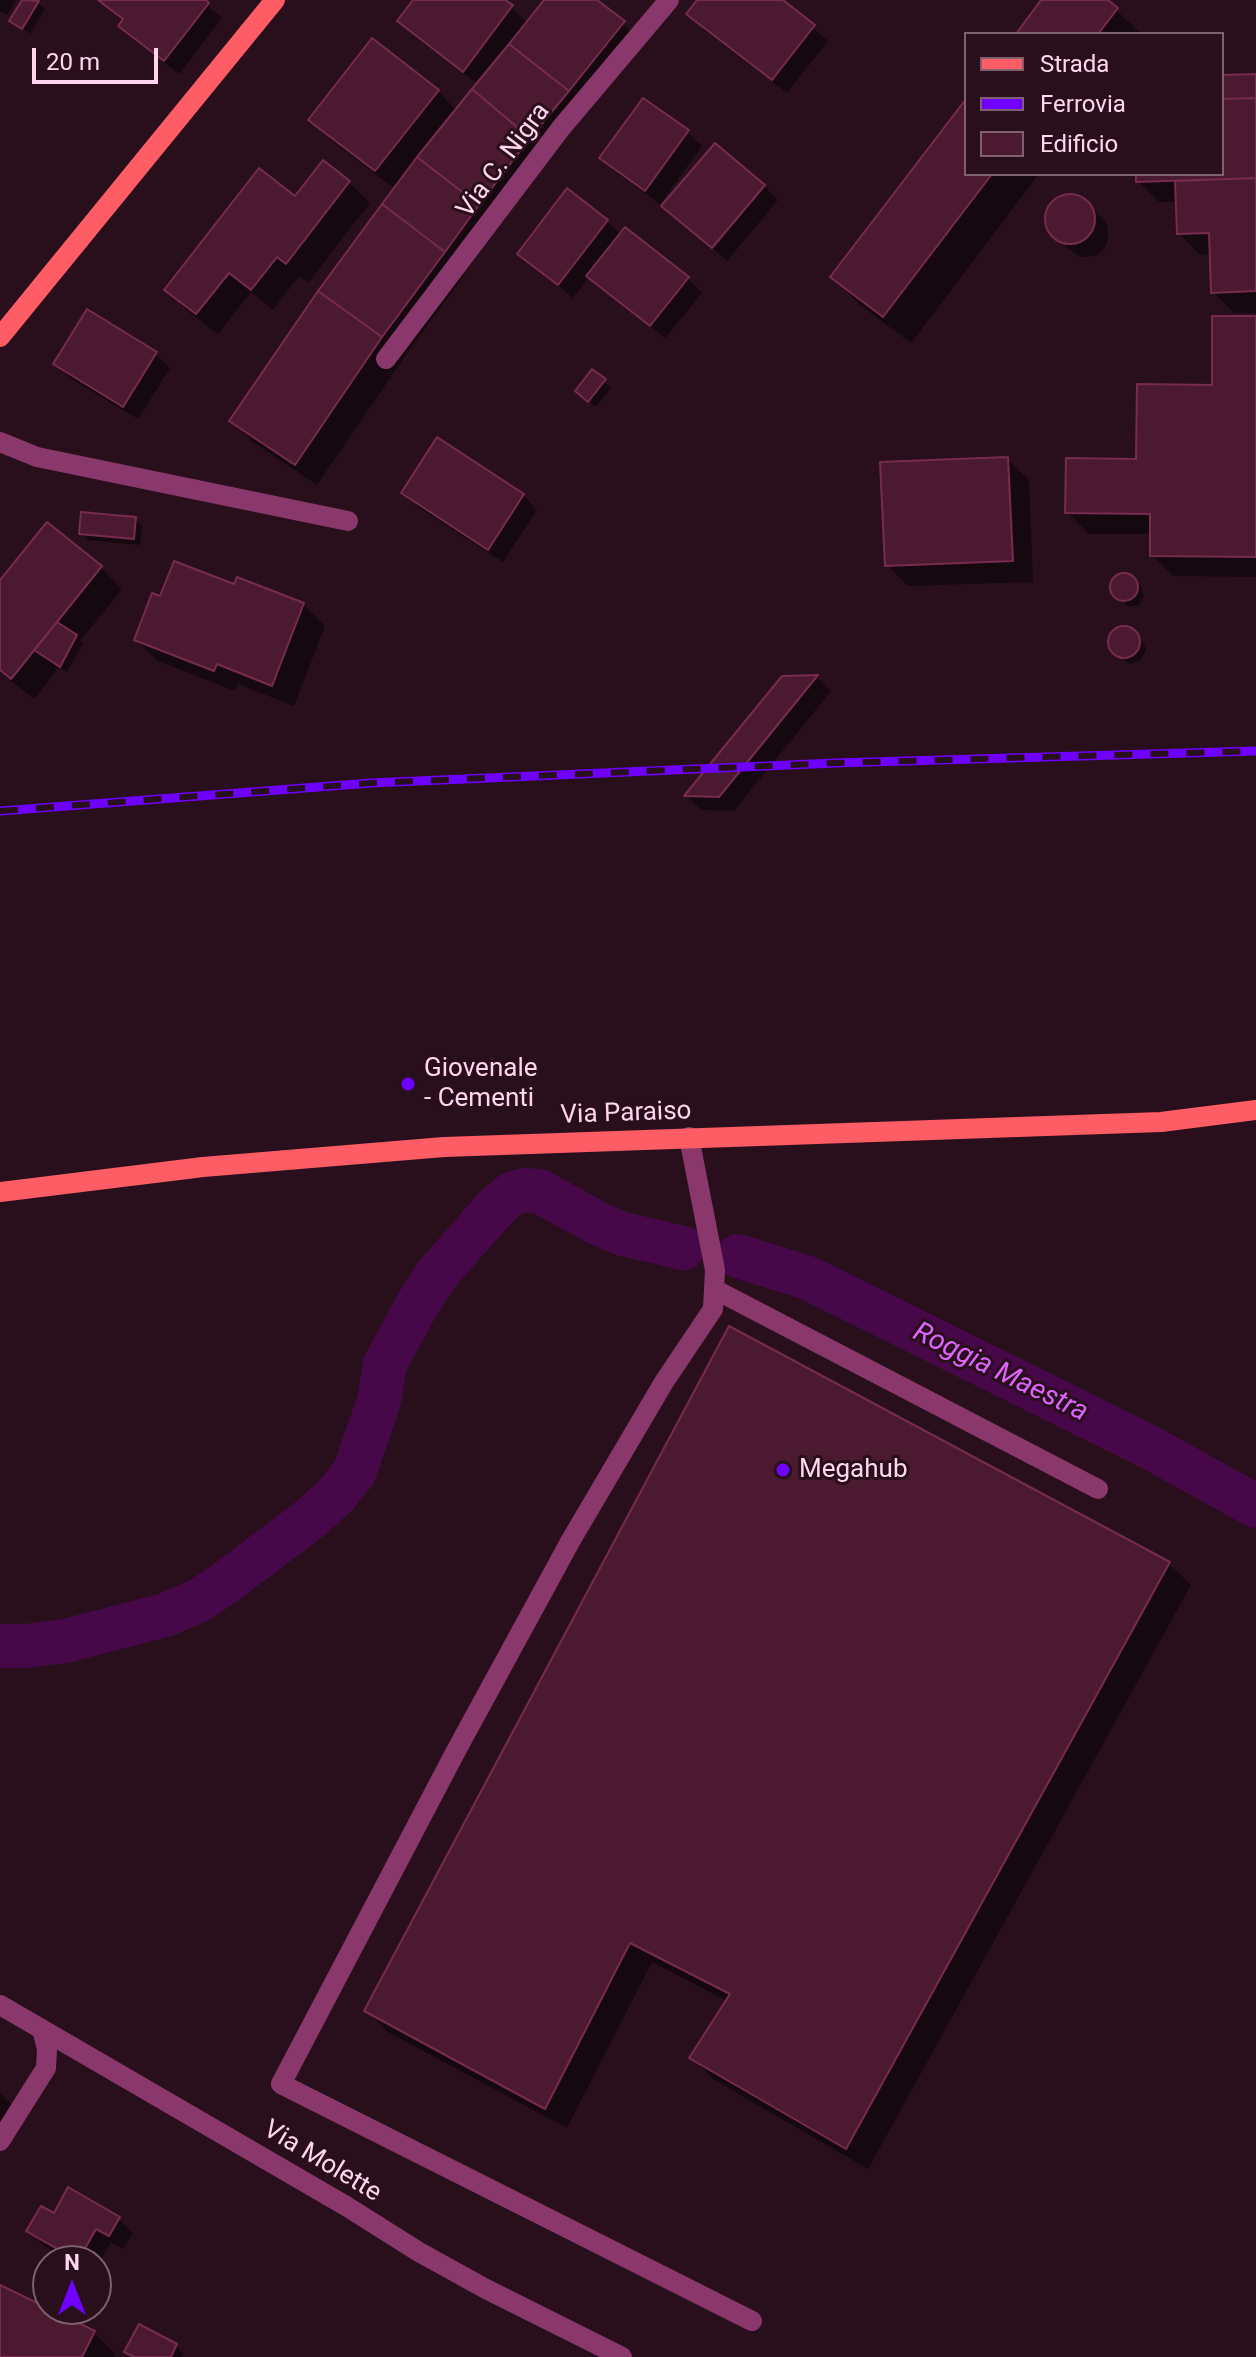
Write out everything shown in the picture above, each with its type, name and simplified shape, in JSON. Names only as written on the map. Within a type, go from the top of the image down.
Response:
[{"type":"main road","points":[[0,337],[275,0]]},
{"type":"main road","name":"Via Paraiso","points":[[0,1192],[203,1167],[399,1151],[689,1137],[1161,1122],[1256,1110]]},
{"type":"street","name":"Via C. Nigra","points":[[386,359],[561,128],[669,0]]},
{"type":"street","points":[[0,442],[37,457],[348,521]]},
{"type":"street","points":[[689,1137],[713,1256],[713,1309],[664,1382],[564,1554],[457,1749],[281,2084],[752,2321]]},
{"type":"street","points":[[714,1289],[1098,1489]]},
{"type":"street","name":"Via Molette","points":[[0,2005],[346,2206],[419,2252],[622,2357]]},
{"type":"street","points":[[0,2141],[46,2068],[47,2049],[42,2029]]},
{"type":"building","points":[[22,0],[39,1],[22,29],[9,21]]},
{"type":"building","points":[[98,0],[206,0],[209,3],[164,61],[118,26],[123,19]]},
{"type":"building","points":[[413,0],[505,0],[513,5],[463,72],[397,21]]},
{"type":"building","points":[[544,0],[597,0],[625,21],[569,91],[509,44]]},
{"type":"building","points":[[697,0],[783,0],[815,25],[772,80],[686,14]]},
{"type":"building","points":[[1041,0],[1108,0],[1118,8],[1100,32],[1017,32]]},
{"type":"building","points":[[372,38],[439,90],[375,171],[308,120]]},
{"type":"building","points":[[509,44],[569,91],[530,138],[472,89]]},
{"type":"building","points":[[1256,74],[1256,98],[1224,99],[1224,75]]},
{"type":"building","points":[[472,89],[530,138],[479,205],[417,157]]},
{"type":"building","points":[[643,98],[689,130],[645,191],[599,158]]},
{"type":"building","points":[[1256,98],[1256,178],[1136,182],[1136,176],[1224,176],[1224,99]]},
{"type":"building","points":[[964,102],[964,176],[990,176],[883,317],[830,277]]},
{"type":"building","points":[[715,143],[765,185],[712,248],[661,206]]},
{"type":"building","points":[[417,157],[479,205],[445,252],[382,204]]},
{"type":"building","points":[[323,160],[350,181],[286,264],[277,257],[251,290],[229,273],[196,314],[164,290],[259,168],[295,196]]},
{"type":"building","points":[[1256,178],[1256,291],[1211,293],[1209,233],[1177,234],[1175,181]]},
{"type":"building","points":[[567,188],[608,220],[558,285],[517,254]]},
{"type":"building","points":[[1070,194],[1088,201],[1095,219],[1088,237],[1070,244],[1052,237],[1045,219],[1052,201]]},
{"type":"building","points":[[382,204],[445,252],[382,337],[318,291]]},
{"type":"building","points":[[625,227],[689,277],[650,326],[586,276]]},
{"type":"building","points":[[318,291],[382,337],[295,465],[229,421]]},
{"type":"building","points":[[87,309],[157,352],[123,407],[53,364]]},
{"type":"building","points":[[1212,316],[1256,316],[1256,557],[1150,556],[1150,514],[1065,513],[1066,458],[1136,459],[1137,384],[1212,385]]},
{"type":"building","points":[[592,369],[606,379],[588,402],[575,391]]},
{"type":"building","points":[[437,437],[524,494],[488,550],[401,493]]},
{"type":"building","points":[[1008,457],[1013,561],[885,566],[880,462]]},
{"type":"building","points":[[81,512],[136,517],[134,539],[79,534]]},
{"type":"building","points":[[47,522],[102,566],[11,679],[0,670],[0,580]]},
{"type":"building","points":[[174,561],[234,584],[237,577],[304,603],[272,686],[217,664],[214,671],[134,640],[152,593],[160,596]]},
{"type":"building","points":[[1124,573],[1134,577],[1138,587],[1134,597],[1124,601],[1114,597],[1110,587],[1114,577]]},
{"type":"building","points":[[57,622],[77,635],[60,667],[34,650]]},
{"type":"building","points":[[1124,626],[1135,631],[1140,642],[1135,653],[1124,658],[1113,653],[1108,642],[1113,631]]},
{"type":"building","points":[[818,675],[719,797],[684,796],[782,676]]},
{"type":"building","points":[[729,1326],[1170,1562],[846,2149],[689,2058],[730,1994],[630,1943],[545,2109],[364,2011]]},
{"type":"building","points":[[68,2187],[120,2217],[109,2236],[96,2229],[87,2245],[50,2245],[26,2231],[41,2206],[54,2213]]},
{"type":"building","points":[[0,2285],[32,2300],[32,2325],[83,2325],[95,2331],[82,2357],[0,2357]]},
{"type":"building","points":[[139,2324],[177,2344],[171,2357],[134,2357],[124,2352]]},
{"type":"waterway","name":"Roggia Maestra","points":[[0,1646],[65,1641],[165,1615],[198,1601],[311,1518],[354,1473],[379,1401],[385,1364],[417,1305],[437,1274],[496,1207],[513,1193],[539,1191],[623,1234],[683,1248]]},
{"type":"waterway","name":"Roggia Maestra","points":[[738,1256],[808,1278],[1149,1447],[1256,1506]]},
{"type":"railway","points":[[0,811],[371,783],[835,763],[1256,751]]},
{"type":"place","name":"Giovenale - Cementi","points":[[408,1084]]},
{"type":"place","name":"Megahub","points":[[783,1470]]}]
